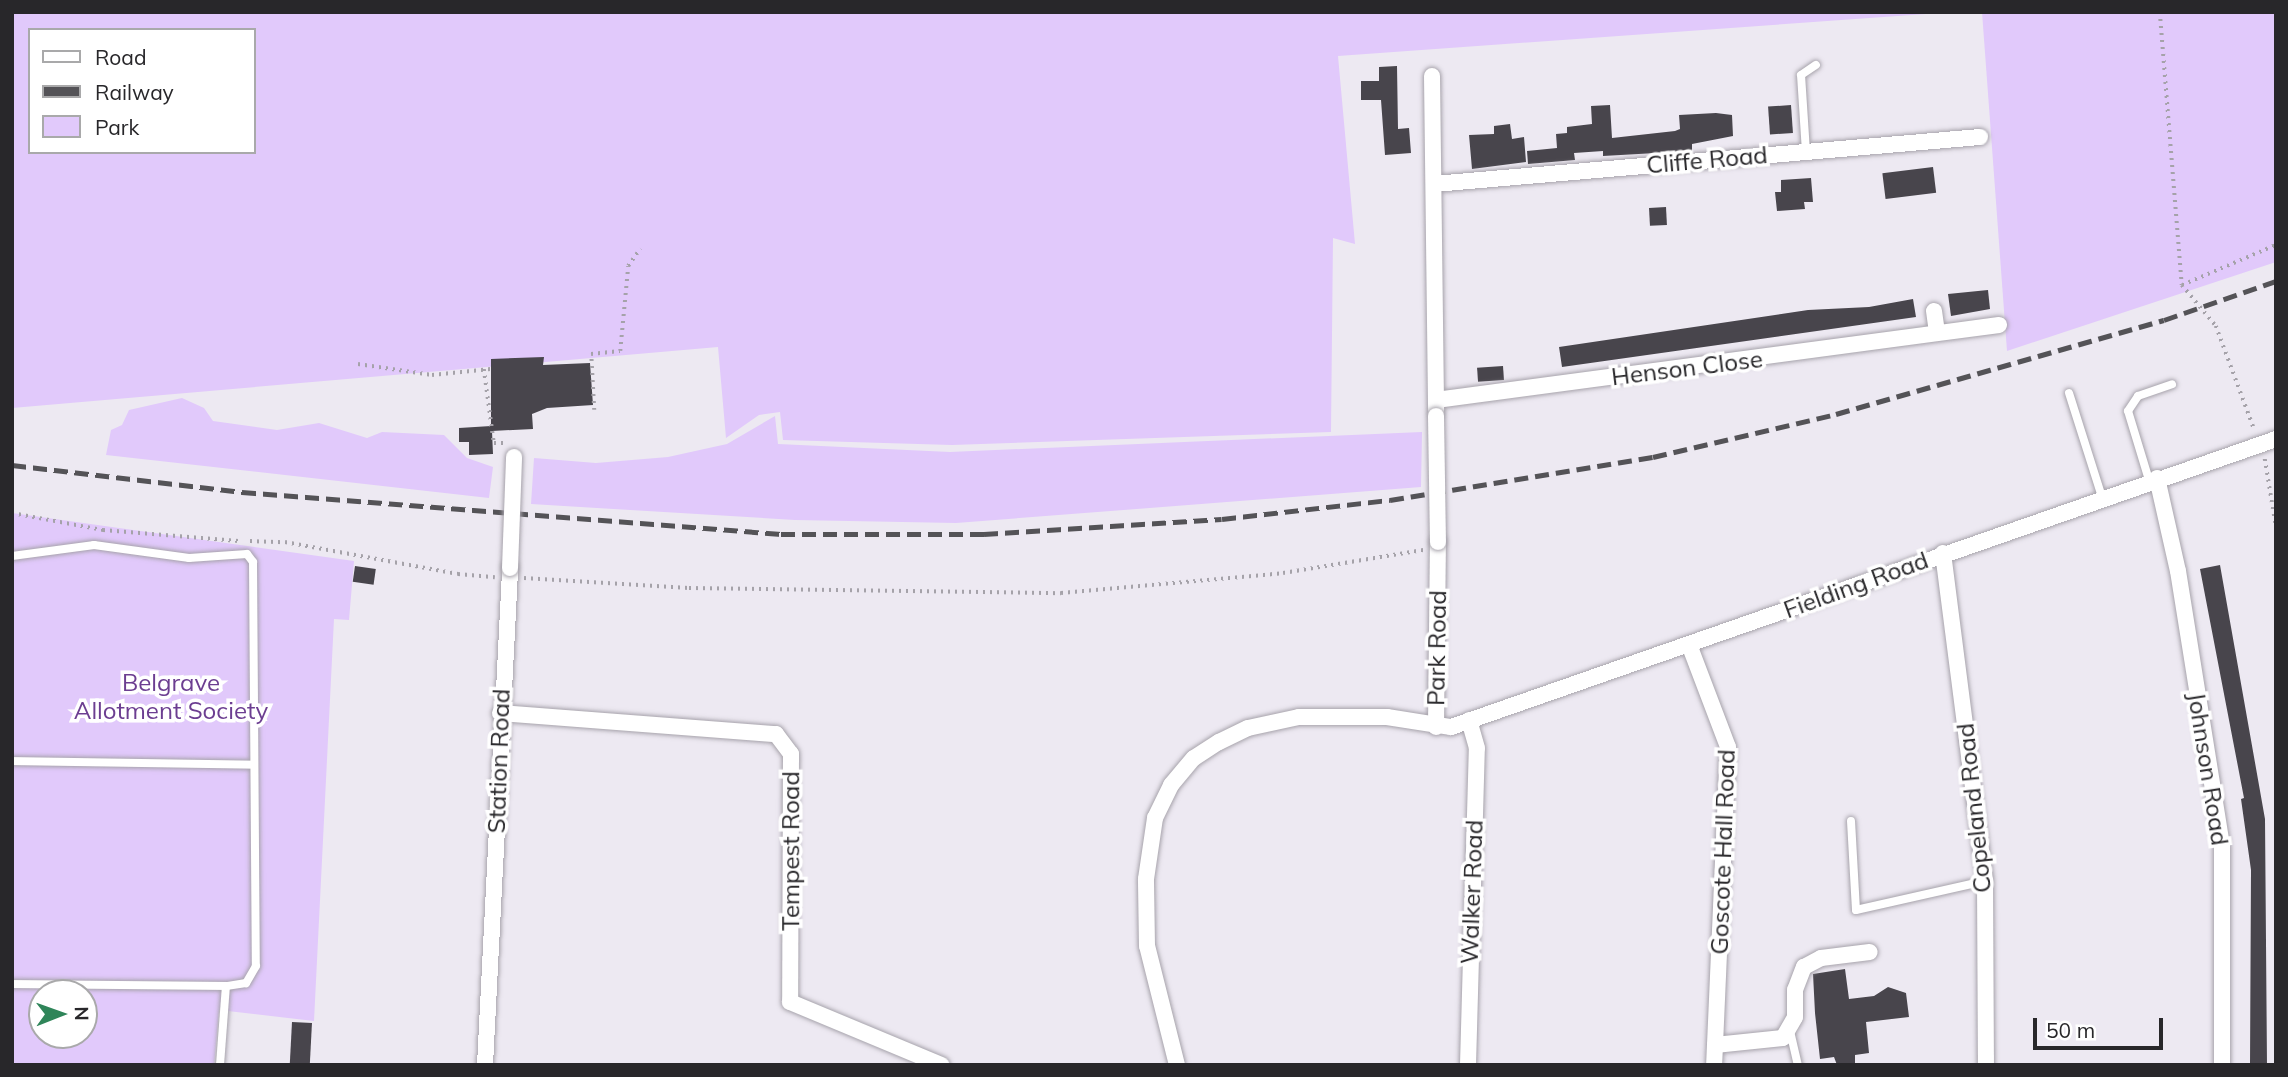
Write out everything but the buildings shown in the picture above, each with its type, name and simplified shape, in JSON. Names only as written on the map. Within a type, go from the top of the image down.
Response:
[{"type":"street","name":"Park Road","points":[[1177,1065],[1147,946],[1146,878],[1155,818],[1171,785],[1194,758],[1248,728],[1298,717],[1387,716],[1436,727],[1438,545],[1432,76]]},
{"type":"street","name":"Cliffe Road","points":[[1434,184],[1980,136]]},
{"type":"street","points":[[1934,311],[1937,333]]},
{"type":"street","name":"Henson Close","points":[[1436,408],[1999,325]]},
{"type":"street","name":"Fielding Road","points":[[1436,727],[1469,720],[1690,647],[1943,553],[2269,441]]},
{"type":"street","name":"Station Road","points":[[485,1065],[514,450]]},
{"type":"street","name":"Johnson Road","points":[[2153,479],[2178,571],[2222,847],[2222,1065]]},
{"type":"street","name":"Copeland Road","points":[[1943,553],[1985,881],[1986,1065]]},
{"type":"street","name":"Goscote Hall Road","points":[[1690,647],[1728,747],[1714,1065]]},
{"type":"street","name":"Tempest Road","points":[[500,713],[776,734],[791,754],[790,1002],[940,1065]]},
{"type":"street","name":"Walker Road","points":[[1468,1065],[1477,748],[1469,720]]},
{"type":"street","points":[[1715,1045],[1771,1042],[1790,1031],[1797,977],[1804,967],[1821,958],[1870,953]]},
{"type":"lane","points":[[1807,152],[1801,75],[1816,65]]},
{"type":"lane","points":[[2153,479],[2128,411],[2138,396],[2172,384]]},
{"type":"lane","points":[[2069,393],[2102,497]]},
{"type":"lane","points":[[12,556],[94,545],[189,558],[247,554],[256,572],[256,966],[246,983],[226,986],[12,984]]},
{"type":"lane","points":[[12,761],[254,765]]},
{"type":"lane","points":[[1851,821],[1856,910],[1985,881]]},
{"type":"lane","points":[[220,1065],[226,986]]},
{"type":"lane","points":[[1790,1031],[1798,1065]]},
{"type":"path","points":[[2160,12],[2182,285],[2217,326],[2253,427],[2269,441],[2276,526]]},
{"type":"path","points":[[2182,285],[2276,245]]},
{"type":"path","points":[[594,410],[591,354],[620,351],[628,266],[640,249]]},
{"type":"path","points":[[358,364],[432,376],[491,369]]},
{"type":"path","points":[[484,369],[494,443],[514,450]]},
{"type":"path","points":[[12,513],[103,530],[285,542],[458,574],[509,573],[689,588],[1061,593],[1283,573],[1438,545]]},
{"type":"green space","points":[[12,12],[1954,12],[1338,56],[1355,244],[1333,238],[1331,432],[952,445],[783,440],[780,412],[759,415],[726,438],[718,347],[12,408]]},
{"type":"green space","points":[[1982,12],[2276,12],[2276,262],[2007,351]]},
{"type":"green space","points":[[182,398],[204,408],[213,421],[277,430],[319,423],[367,438],[382,432],[444,435],[467,458],[493,467],[489,498],[106,455],[111,430],[122,425],[129,410]]},
{"type":"green space","points":[[775,416],[778,444],[950,452],[1422,432],[1421,487],[956,523],[795,520],[531,504],[534,458],[596,463],[668,457],[727,444]]},
{"type":"green space","name":"Belgrave Allotment Society","points":[[12,513],[354,561],[349,620],[334,619],[314,1021],[219,1010],[214,1065],[12,1065]]},
{"type":"railway","points":[[12,465],[242,492],[781,534],[984,534],[1222,519],[1390,500],[1653,457],[1836,414],[2164,320],[2276,281]]}]
